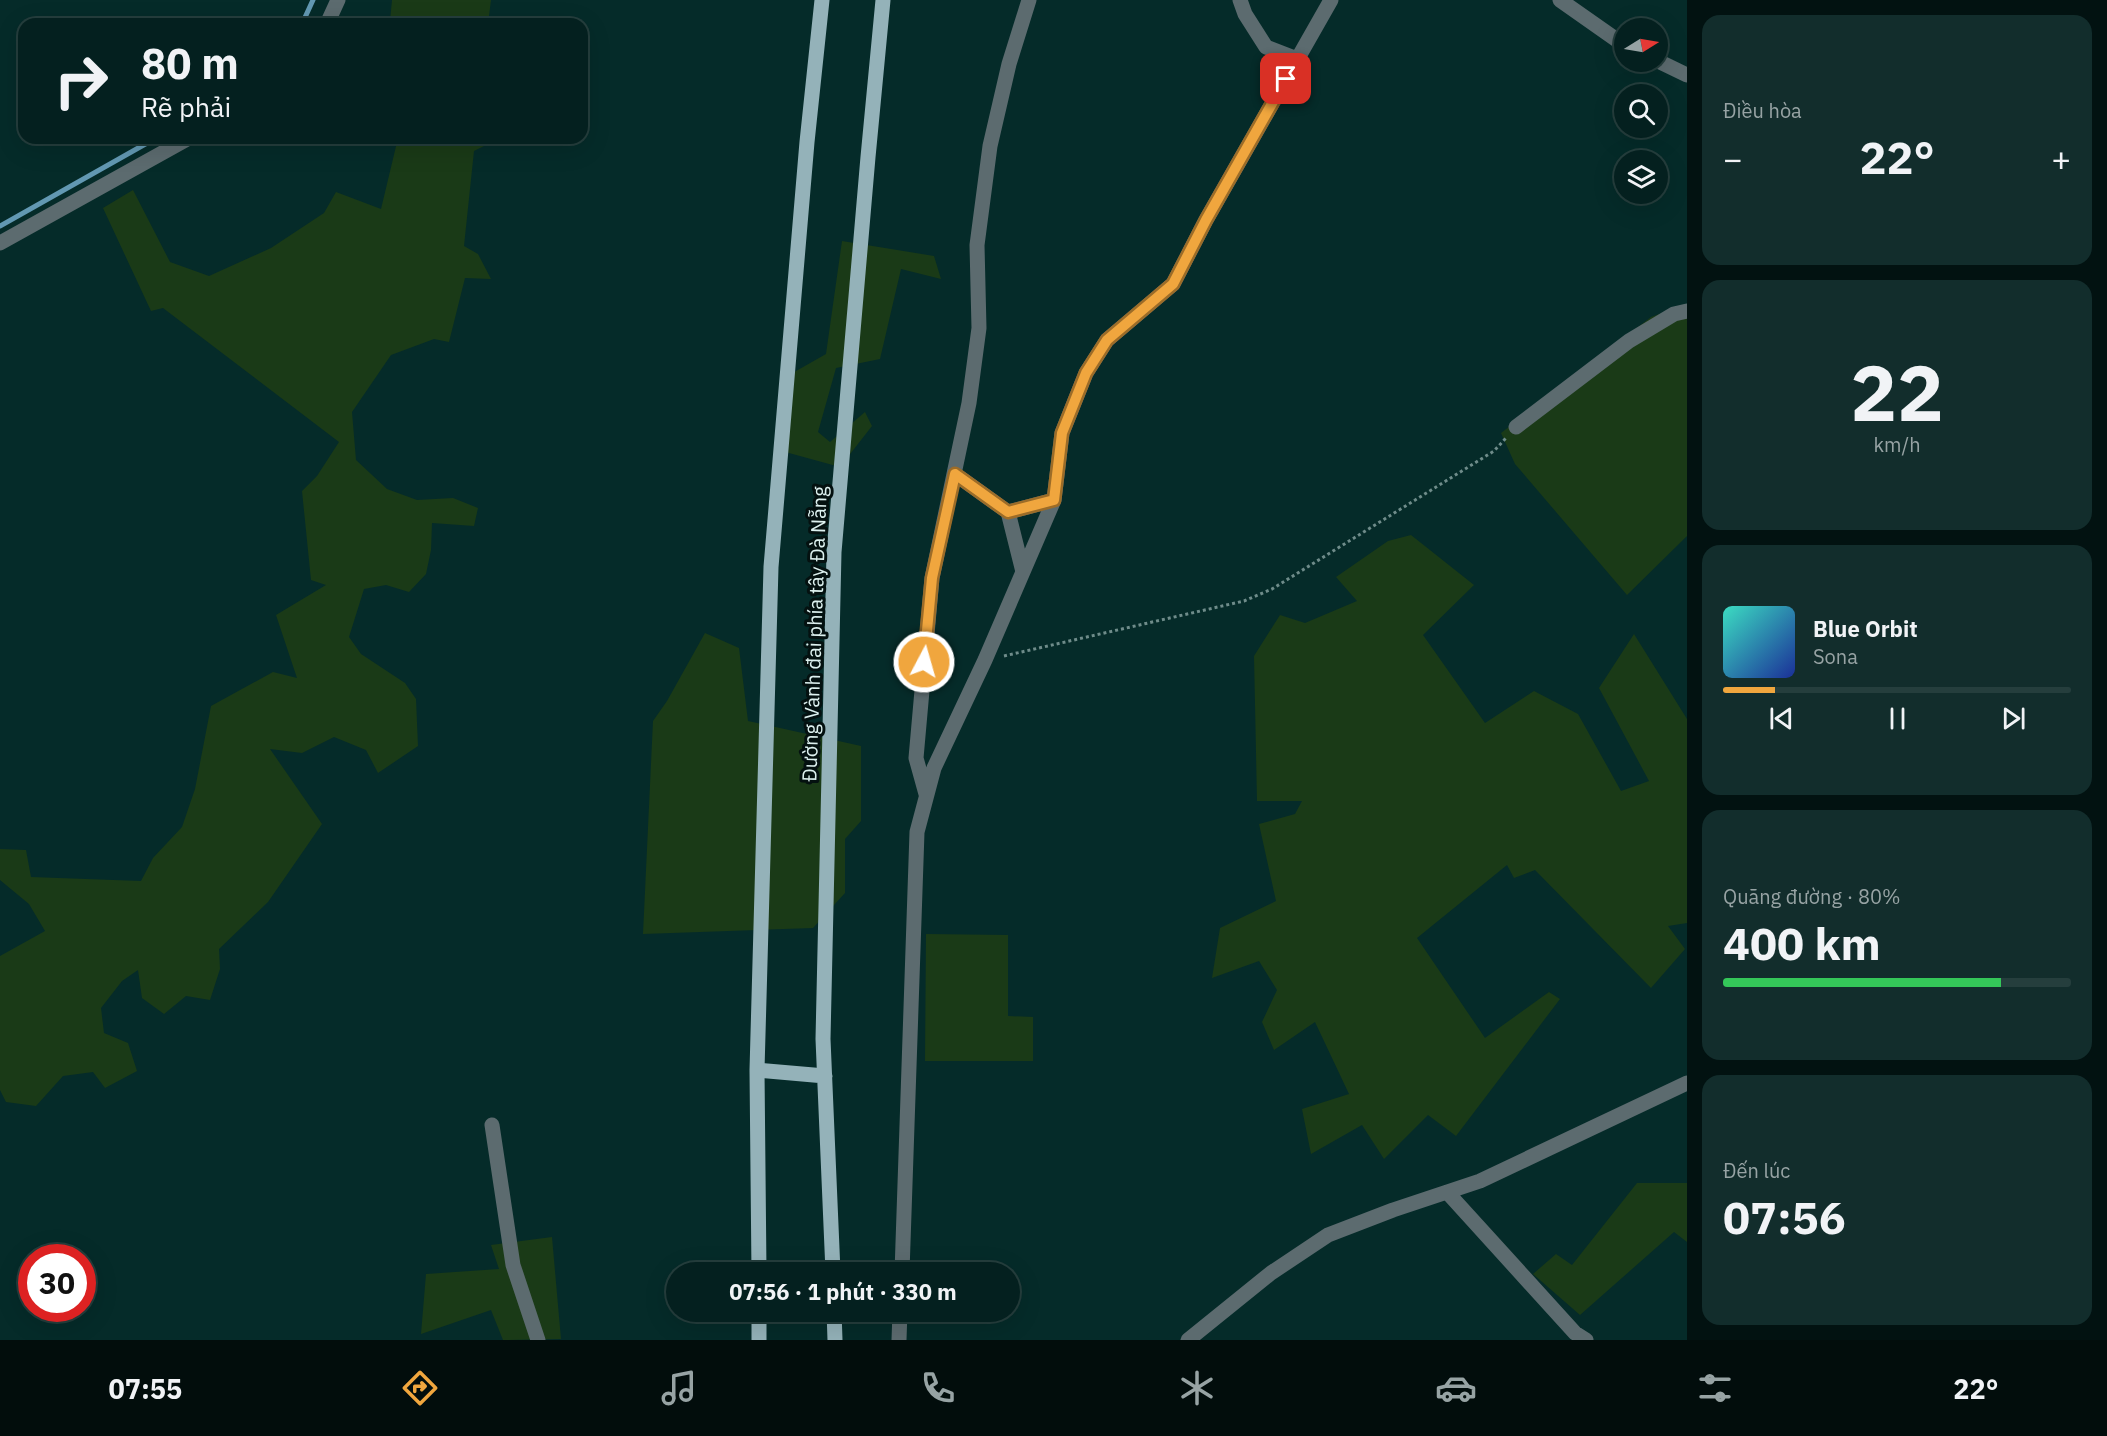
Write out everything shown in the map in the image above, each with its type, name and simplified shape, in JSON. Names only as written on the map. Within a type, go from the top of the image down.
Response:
[{"type":"main road","name":"Đường Vành đai phía tây Đà Nẵng","points":[[759,1262],[757,1070],[771,567],[807,142],[822,0]]},
{"type":"main road","name":"Đường Vành đai phía tây Đà Nẵng","points":[[833,1262],[823,1039],[834,552],[884,0]]},
{"type":"main road","points":[[757,1070],[825,1076]]},
{"type":"main road","points":[[759,1322],[759,1340]]},
{"type":"main road","points":[[834,1322],[835,1340]]},
{"type":"street","points":[[330,18],[338,0]]},
{"type":"street","points":[[926,796],[916,758],[932,578],[969,403],[979,328],[977,245],[990,146],[1009,64],[1029,0]]},
{"type":"street","points":[[1240,0],[1245,14],[1266,47],[1297,59]]},
{"type":"street","points":[[902,1262],[917,832],[934,768],[985,660],[1054,500],[1062,433],[1086,373],[1107,340],[1173,284],[1206,220],[1331,0]]},
{"type":"street","points":[[1560,0],[1614,38]]},
{"type":"street","points":[[1668,66],[1687,75]]},
{"type":"street","points":[[0,243],[178,144]]},
{"type":"street","points":[[1516,427],[1629,341],[1674,314],[1687,311]]},
{"type":"street","points":[[955,474],[1008,512],[1023,572]]},
{"type":"street","points":[[1008,512],[1054,500]]},
{"type":"street","points":[[1188,1340],[1271,1273],[1328,1235],[1479,1181],[1687,1083]]},
{"type":"street","points":[[492,1125],[513,1265],[538,1340]]},
{"type":"street","points":[[1447,1192],[1575,1333],[1586,1340]]},
{"type":"street","points":[[899,1340],[900,1322]]},
{"type":"path","points":[[985,660],[1219,608],[1263,593],[1494,451],[1516,427]]},
{"type":"green space","points":[[392,0],[491,0],[489,18],[390,18]]},
{"type":"green space","points":[[397,144],[488,144],[474,151],[464,246],[478,254],[491,279],[465,278],[449,342],[434,339],[391,355],[352,412],[356,460],[387,489],[417,500],[453,498],[478,508],[474,526],[432,523],[431,550],[426,574],[409,592],[386,585],[364,589],[349,637],[361,654],[405,683],[416,699],[418,746],[378,773],[366,750],[334,737],[302,753],[270,749],[322,824],[268,902],[219,949],[220,969],[210,1000],[186,996],[164,1014],[142,998],[138,970],[122,981],[101,1008],[104,1033],[128,1043],[137,1071],[105,1088],[93,1072],[63,1076],[36,1106],[6,1102],[0,1090],[0,956],[45,931],[29,904],[0,880],[0,849],[26,850],[31,877],[141,881],[153,858],[182,827],[195,789],[211,706],[273,672],[297,678],[276,615],[326,585],[311,580],[302,491],[317,476],[339,442],[163,308],[151,311],[103,208],[133,190],[170,262],[209,276],[271,248],[324,213],[336,192],[381,209]]},
{"type":"green space","points":[[842,241],[934,256],[941,279],[901,269],[880,359],[836,368],[818,432],[830,442],[865,412],[872,426],[840,467],[778,450],[782,379],[826,354]]},
{"type":"green space","points":[[1687,304],[1687,536],[1627,595],[1515,464],[1501,433],[1651,317]]},
{"type":"green space","points":[[1411,535],[1474,585],[1423,635],[1485,723],[1534,691],[1578,714],[1621,791],[1649,781],[1599,688],[1634,634],[1687,719],[1687,923],[1668,926],[1685,949],[1651,988],[1535,870],[1514,878],[1507,865],[1417,938],[1485,1038],[1549,992],[1560,999],[1456,1136],[1428,1115],[1384,1159],[1362,1125],[1311,1154],[1302,1109],[1349,1094],[1315,1022],[1274,1050],[1262,1022],[1277,990],[1259,961],[1212,978],[1220,928],[1276,901],[1259,824],[1295,814],[1302,801],[1257,801],[1254,656],[1280,615],[1305,623],[1357,601],[1336,577],[1388,541]]},
{"type":"green space","points":[[705,633],[739,648],[748,721],[861,746],[861,821],[845,839],[845,893],[813,928],[643,934],[653,721],[667,701]]},
{"type":"green space","points":[[926,934],[1008,935],[1008,1016],[1033,1017],[1033,1061],[925,1061]]},
{"type":"green space","points":[[1637,1183],[1687,1183],[1687,1242],[1674,1232],[1580,1315],[1533,1274],[1556,1254],[1572,1265]]},
{"type":"green space","points":[[552,1237],[561,1339],[503,1340],[491,1310],[421,1334],[426,1274],[499,1269],[491,1245]]},
{"type":"waterway","points":[[305,18],[313,0]]},
{"type":"waterway","points":[[0,226],[145,144]]},
{"type":"route","points":[[924,662],[932,578],[955,474],[1008,512],[1054,500],[1062,433],[1086,373],[1107,340],[1173,284],[1206,220],[1286,79]]}]
